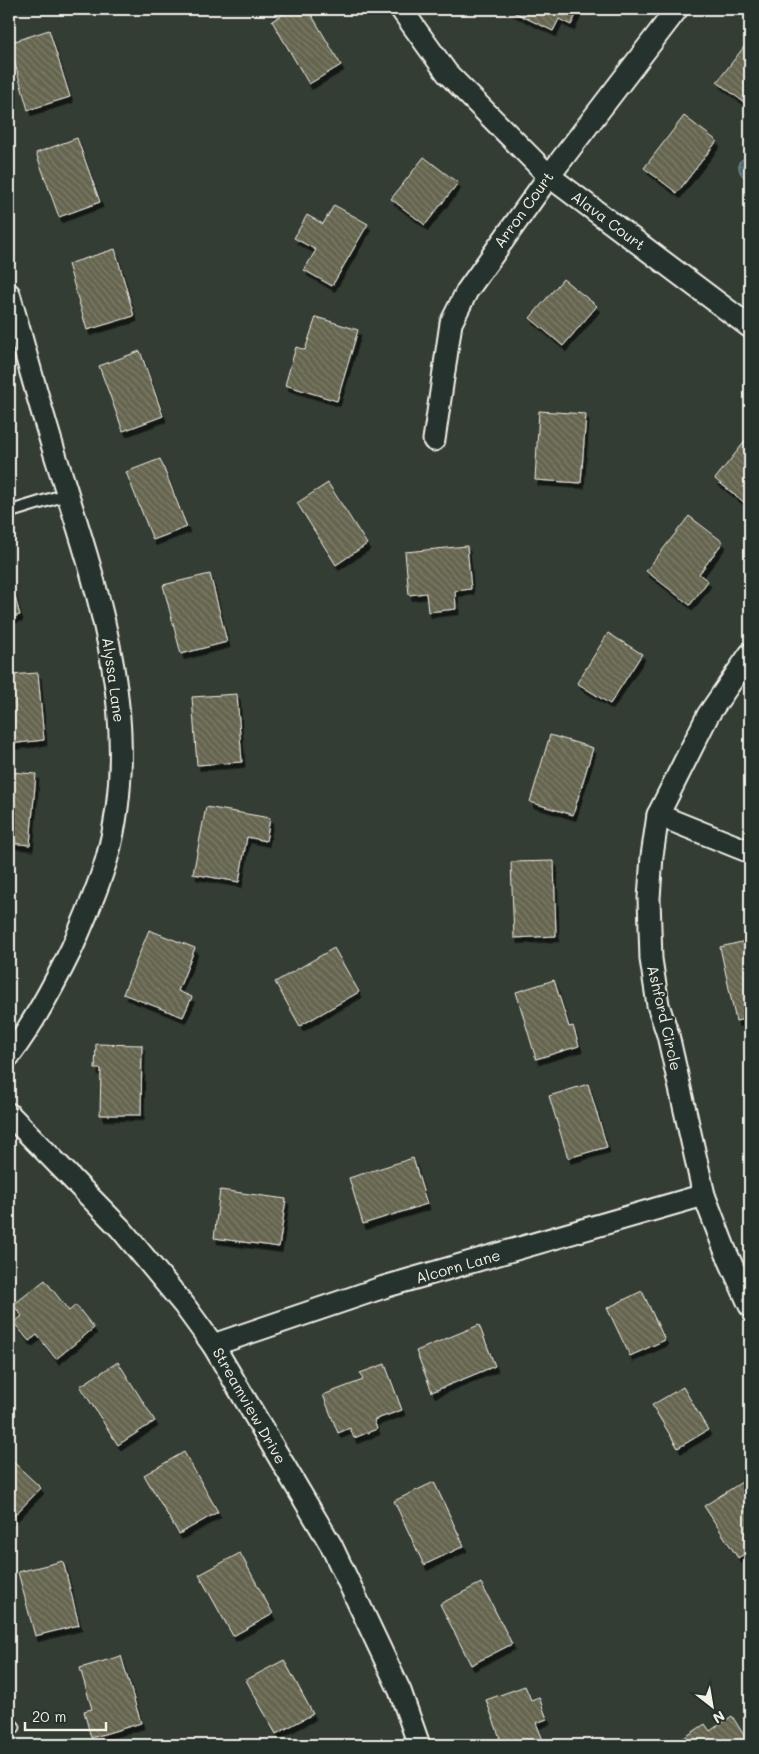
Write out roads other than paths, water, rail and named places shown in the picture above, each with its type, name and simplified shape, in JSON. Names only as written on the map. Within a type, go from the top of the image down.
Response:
[{"type":"street","name":"Alava Court","points":[[401,9],[447,73],[549,176],[750,327]]},
{"type":"street","name":"Arron Court","points":[[434,440],[450,323],[467,291],[549,176],[677,9]]},
{"type":"street","name":"Alyssa Lane","points":[[9,294],[100,601],[118,694],[121,747],[118,788],[107,856],[96,892],[48,995],[9,1056]]},
{"type":"street","name":"Ashford Circle","points":[[750,654],[708,715],[658,815],[652,856],[649,898],[651,959],[658,1005],[668,1035],[704,1194],[725,1250],[750,1306]]},
{"type":"street","points":[[658,815],[750,852]]},
{"type":"street","name":"Streamview Drive","points":[[9,1114],[121,1229],[184,1305],[213,1345],[335,1553],[400,1691],[419,1745]]},
{"type":"street","name":"Alcorn Lane","points":[[213,1345],[384,1287],[704,1194]]},
{"type":"lane","points":[[9,512],[68,494]]},
{"type":"water","points":[[744,158],[750,158],[750,182],[739,169],[739,162]]}]
